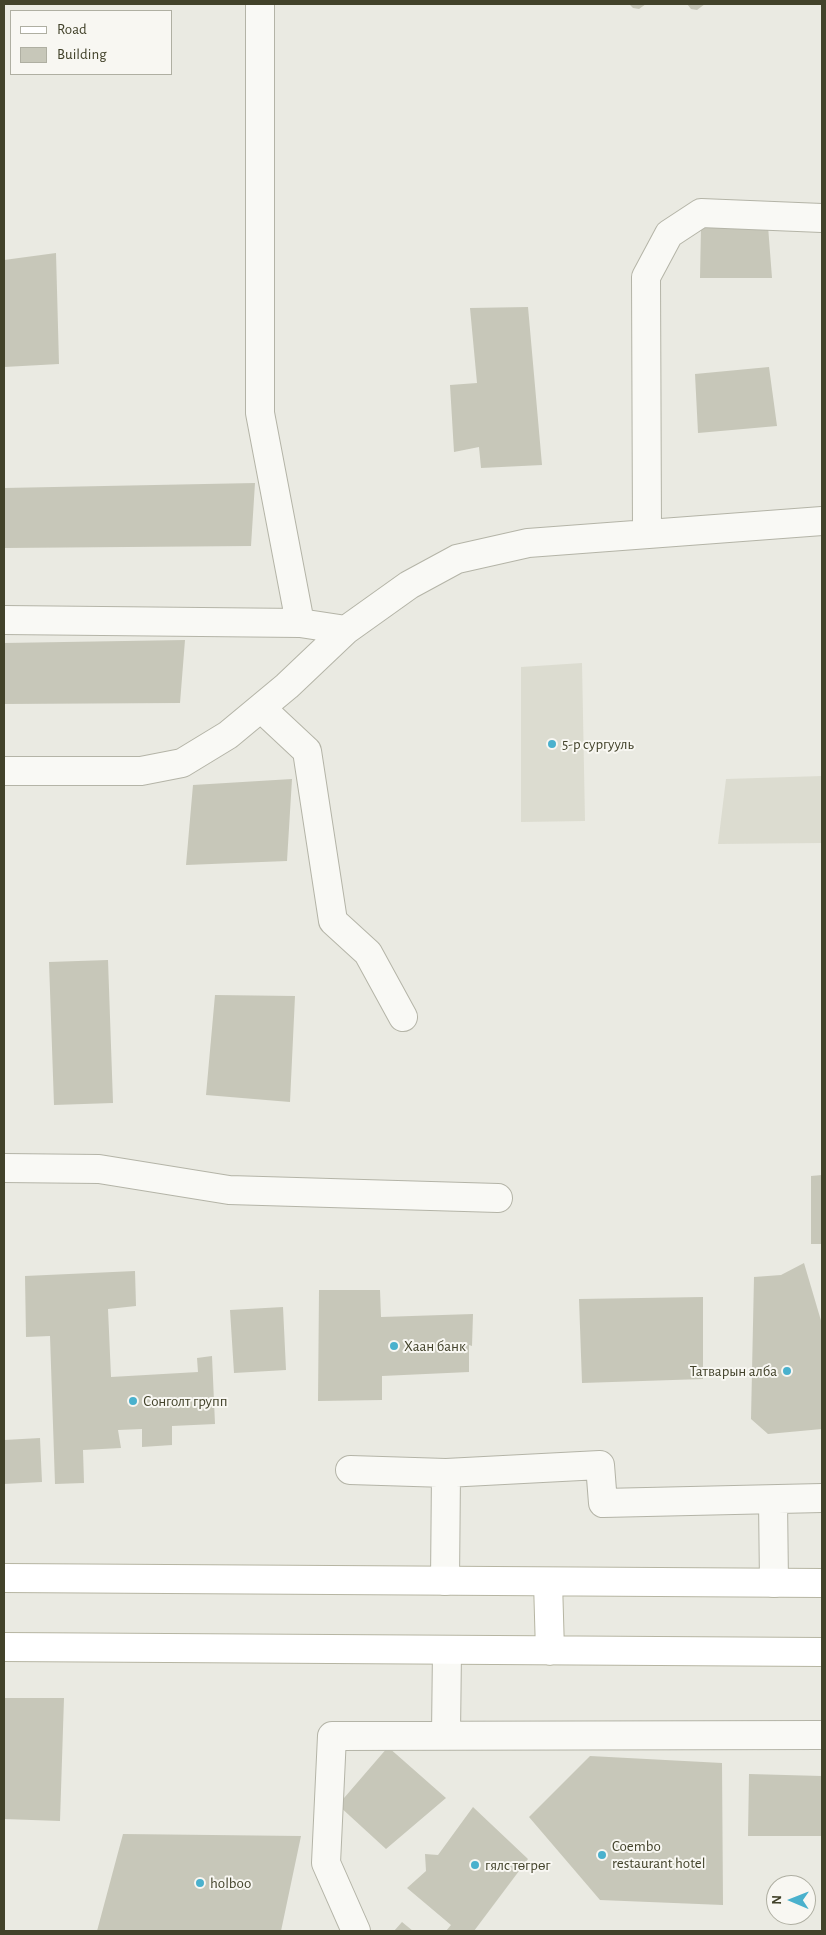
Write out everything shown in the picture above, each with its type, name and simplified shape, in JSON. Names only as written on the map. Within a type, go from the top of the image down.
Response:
[{"type":"main road","points":[[4,1578],[822,1584]]},
{"type":"main road","points":[[548,1582],[550,1650]]},
{"type":"main road","points":[[4,1647],[822,1652]]},
{"type":"street","points":[[260,4],[260,413],[300,623]]},
{"type":"street","points":[[647,534],[646,277],[669,234],[701,213],[822,218]]},
{"type":"street","points":[[4,771],[141,771],[182,763],[228,735],[261,708],[346,630],[409,585],[457,559],[528,543],[822,521]]},
{"type":"street","points":[[4,620],[300,623],[346,630]]},
{"type":"street","points":[[261,708],[307,751],[333,921],[368,952],[403,1017]]},
{"type":"street","points":[[4,1168],[99,1168],[229,1190],[498,1198]]},
{"type":"street","points":[[350,1470],[446,1473],[600,1465],[603,1503],[822,1498]]},
{"type":"street","points":[[445,1581],[446,1473]]},
{"type":"street","points":[[773,1500],[774,1583]]},
{"type":"street","points":[[446,1734],[447,1650]]},
{"type":"street","points":[[356,1931],[326,1863],[332,1736],[446,1734],[822,1735]]},
{"type":"shaded area","name":"5-р сургууль","points":[[582,663],[585,821],[521,822],[521,667]]},
{"type":"shaded area","points":[[822,776],[822,843],[718,844],[726,779]]},
{"type":"building","points":[[629,4],[646,4],[639,9],[633,8]]},
{"type":"building","points":[[687,4],[705,4],[697,10],[691,9]]},
{"type":"building","points":[[768,226],[772,278],[700,278],[701,227]]},
{"type":"building","points":[[56,253],[59,364],[4,367],[4,260]]},
{"type":"building","points":[[528,307],[542,465],[481,468],[479,447],[454,452],[450,385],[477,383],[470,308]]},
{"type":"building","points":[[769,367],[777,426],[698,433],[695,374]]},
{"type":"building","points":[[255,483],[251,546],[4,548],[4,488]]},
{"type":"building","points":[[185,640],[180,703],[4,704],[4,643]]},
{"type":"building","points":[[292,779],[287,861],[186,865],[193,785]]},
{"type":"building","points":[[108,960],[113,1103],[54,1105],[49,962]]},
{"type":"building","points":[[215,995],[295,996],[290,1102],[206,1095]]},
{"type":"building","points":[[822,1175],[822,1244],[811,1244],[811,1176]]},
{"type":"building","name":"Татварын алба","points":[[804,1263],[822,1324],[822,1429],[768,1434],[751,1419],[754,1277],[781,1275]]},
{"type":"building","name":"Сонголт групп","points":[[135,1271],[136,1306],[108,1309],[111,1377],[198,1372],[197,1358],[212,1356],[215,1424],[172,1426],[172,1445],[142,1447],[142,1429],[118,1430],[121,1448],[83,1450],[84,1483],[55,1484],[50,1336],[26,1337],[25,1276]]},
{"type":"building","name":"Хаан банк","points":[[319,1290],[380,1290],[381,1317],[473,1314],[472,1346],[469,1345],[469,1372],[382,1376],[382,1400],[318,1401]]},
{"type":"building","points":[[703,1297],[703,1379],[582,1383],[579,1299]]},
{"type":"building","points":[[283,1307],[286,1370],[234,1373],[230,1310]]},
{"type":"building","points":[[40,1438],[42,1482],[4,1484],[4,1440]]},
{"type":"building","points":[[4,1698],[64,1698],[60,1821],[4,1819]]},
{"type":"building","points":[[388,1747],[446,1798],[386,1849],[338,1805]]},
{"type":"building","points":[[590,1756],[722,1763],[723,1905],[600,1900],[529,1817]]},
{"type":"building","points":[[749,1774],[822,1776],[822,1836],[748,1836]]},
{"type":"building","name":"гялс төгрөг","points":[[473,1807],[528,1859],[474,1931],[446,1931],[451,1925],[407,1888],[426,1871],[425,1854],[438,1855]]},
{"type":"building","name":"holboo","points":[[123,1834],[301,1836],[281,1931],[97,1931]]},
{"type":"building","points":[[402,1922],[413,1931],[394,1931]]},
{"type":"place","name":"5-р сургууль","points":[[552,744]]},
{"type":"place","name":"Хаан банк","points":[[394,1346]]},
{"type":"place","name":"Татварын алба","points":[[787,1371]]},
{"type":"place","name":"Сонголт групп","points":[[133,1401]]},
{"type":"place","name":"Coembo restaurant hotel","points":[[602,1855]]},
{"type":"place","name":"гялс төгрөг","points":[[475,1865]]},
{"type":"place","name":"holboo","points":[[200,1883]]}]
